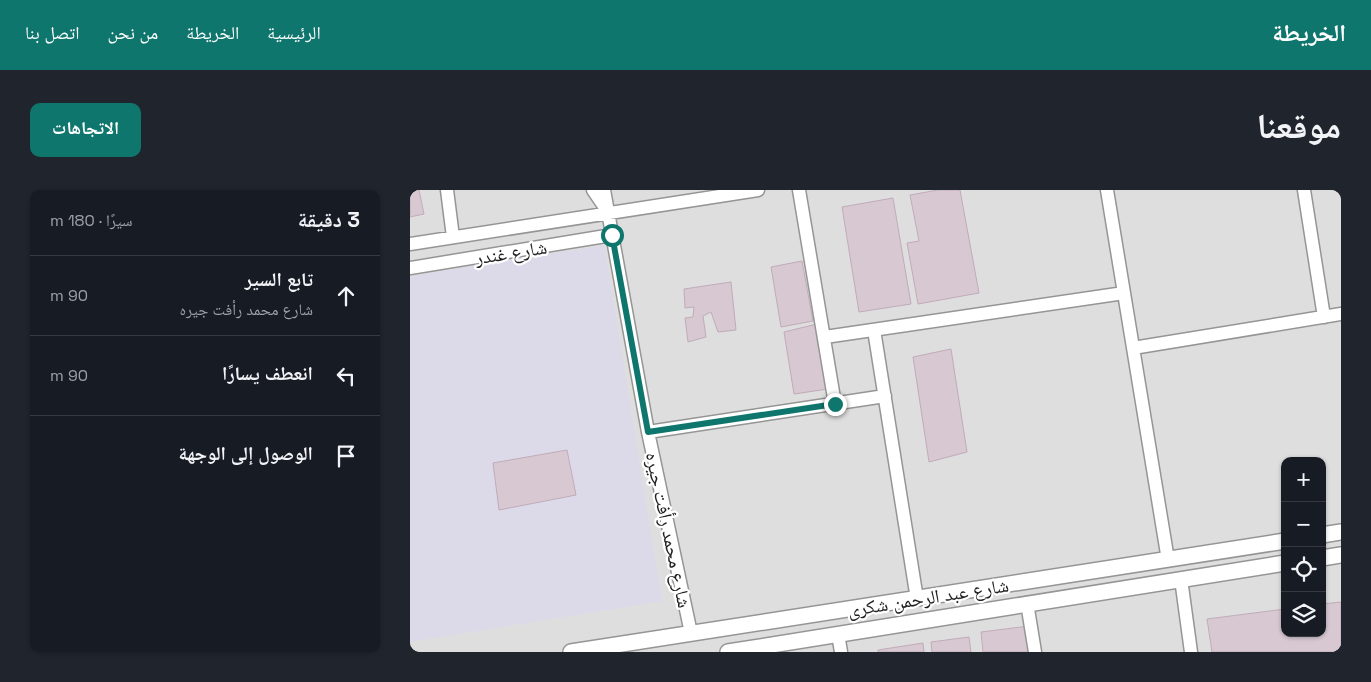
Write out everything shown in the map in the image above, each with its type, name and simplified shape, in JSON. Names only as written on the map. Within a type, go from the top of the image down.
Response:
[{"type":"street","points":[[447,190],[453,237]]},
{"type":"street","points":[[592,190],[608,213]]},
{"type":"street","name":"شارع محمد رأفت جيره","points":[[604,190],[648,432],[691,633]]},
{"type":"street","name":"شارع غندر","points":[[410,244],[754,190]]},
{"type":"street","points":[[799,190],[835,404]]},
{"type":"street","points":[[1107,190],[1168,560]]},
{"type":"street","points":[[1304,190],[1324,317]]},
{"type":"street","name":"شارع غندر","points":[[410,268],[612,235]]},
{"type":"street","points":[[825,337],[1124,293]]},
{"type":"street","points":[[1133,348],[1341,314]]},
{"type":"street","points":[[874,330],[917,599]]},
{"type":"street","points":[[648,432],[885,396]]},
{"type":"street","points":[[1326,534],[1341,532]]},
{"type":"street","name":"شارع عبد الرحمن شكرى","points":[[571,652],[1281,542]]},
{"type":"street","points":[[1326,557],[1341,555]]},
{"type":"street","name":"شارع عبد الرحمن شكرى","points":[[728,652],[1281,564]]},
{"type":"street","points":[[1181,579],[1191,652]]},
{"type":"street","points":[[1027,603],[1035,652]]},
{"type":"street","points":[[838,634],[841,652]]},
{"type":"shaded area","points":[[410,190],[1341,190],[1341,652],[410,652]]},
{"type":"shaded area","points":[[604,245],[662,601],[410,642],[410,276]]},
{"type":"building","points":[[410,190],[419,190],[424,214],[410,217]]},
{"type":"building","points":[[938,190],[960,190],[979,293],[918,304],[907,243],[919,241],[910,195]]},
{"type":"building","points":[[893,198],[911,304],[859,312],[842,207]]},
{"type":"building","points":[[802,261],[813,321],[781,327],[771,267]]},
{"type":"building","points":[[731,282],[736,330],[718,332],[711,312],[703,316],[706,337],[688,342],[685,318],[693,317],[694,307],[685,308],[684,289]]},
{"type":"building","points":[[817,324],[828,389],[794,394],[784,332]]},
{"type":"building","points":[[951,349],[967,452],[929,462],[913,357]]},
{"type":"building","points":[[567,450],[576,495],[499,510],[493,463]]},
{"type":"building","points":[[1341,602],[1341,652],[1212,652],[1207,619],[1281,610],[1281,637],[1326,637],[1326,604]]},
{"type":"building","points":[[1029,626],[1032,652],[983,652],[981,632]]},
{"type":"building","points":[[969,637],[971,652],[932,652],[931,642]]},
{"type":"building","points":[[923,643],[924,652],[878,652],[878,650]]},
{"type":"route","points":[[612,235],[648,432],[835,404]]}]
